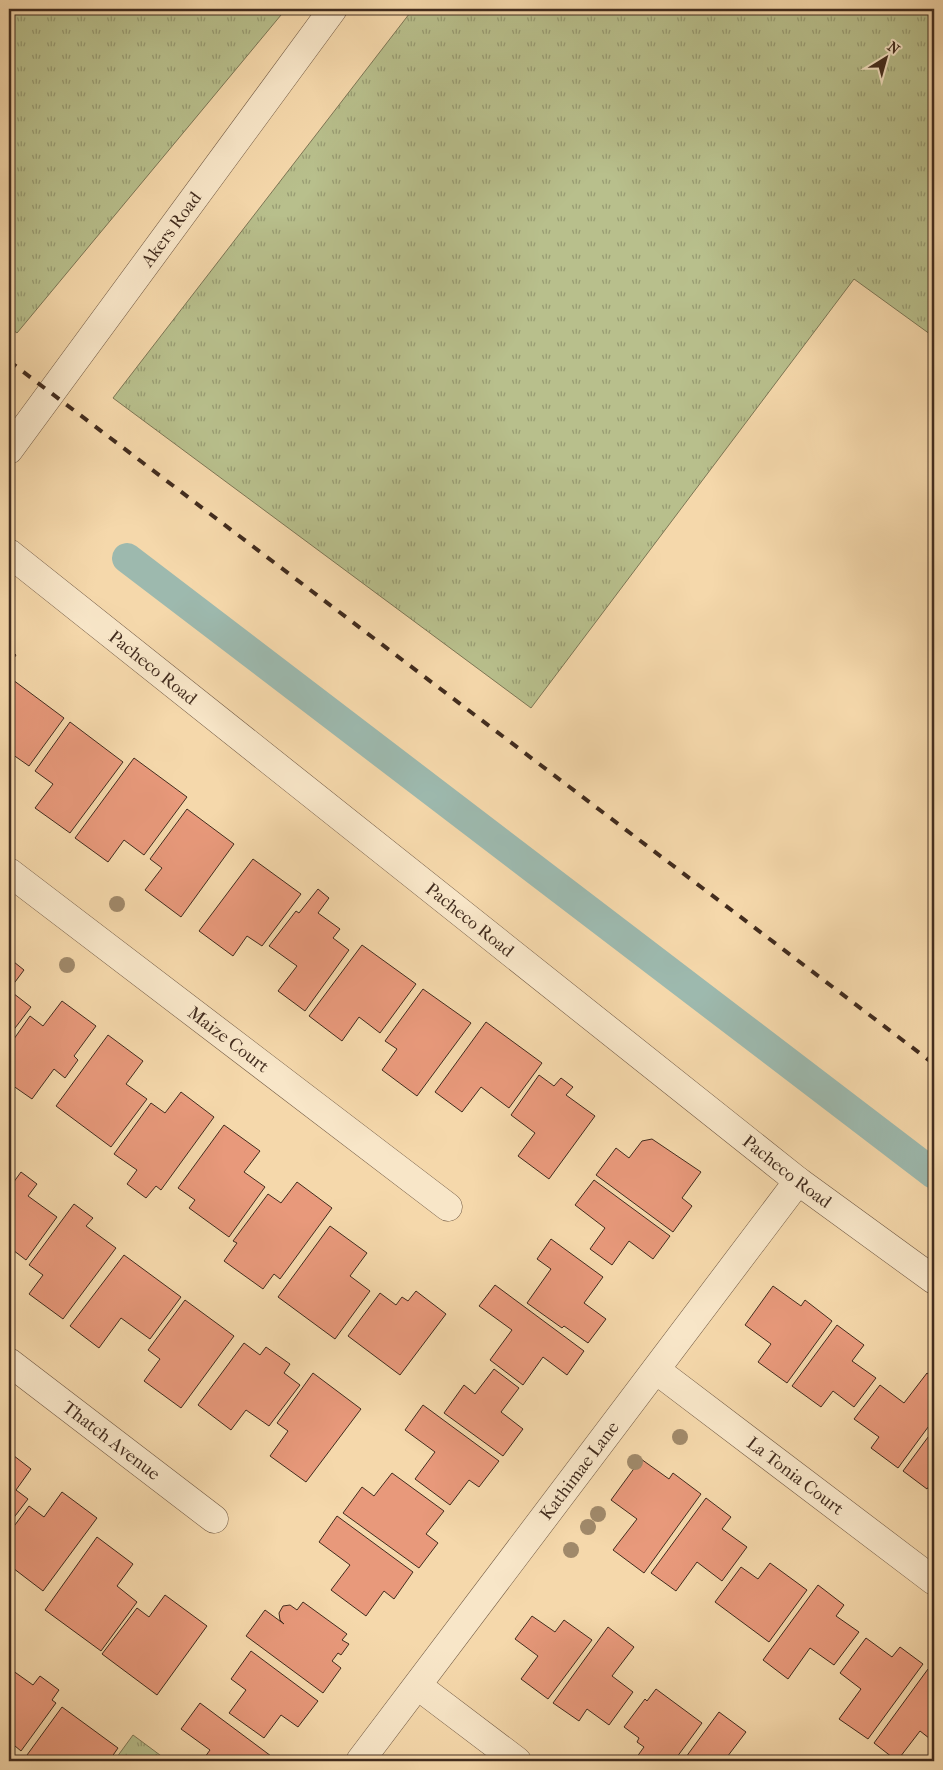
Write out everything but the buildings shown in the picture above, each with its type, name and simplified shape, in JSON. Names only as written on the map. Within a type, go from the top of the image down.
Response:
[{"type":"street","name":"Akers Road","points":[[9,450],[333,9]]},
{"type":"street","name":"Pacheco Road","points":[[9,553],[798,1181],[934,1280]]},
{"type":"street","name":"Maize Court","points":[[9,872],[448,1207]]},
{"type":"street","name":"Kathimae Lane","points":[[360,1761],[798,1181]]},
{"type":"street","name":"Thatch Avenue","points":[[9,1362],[214,1519]]},
{"type":"street","name":"La Tonia Court","points":[[656,1370],[934,1581]]},
{"type":"street","points":[[418,1686],[517,1761]]},
{"type":"green space","points":[[9,9],[286,9],[17,333],[9,327]]},
{"type":"green space","points":[[413,9],[934,9],[934,337],[854,279],[531,708],[113,398]]},
{"type":"green space","points":[[133,1735],[168,1761],[114,1761]]},
{"type":"waterway","points":[[127,558],[934,1174]]},
{"type":"railway","points":[[9,361],[934,1064]]}]
